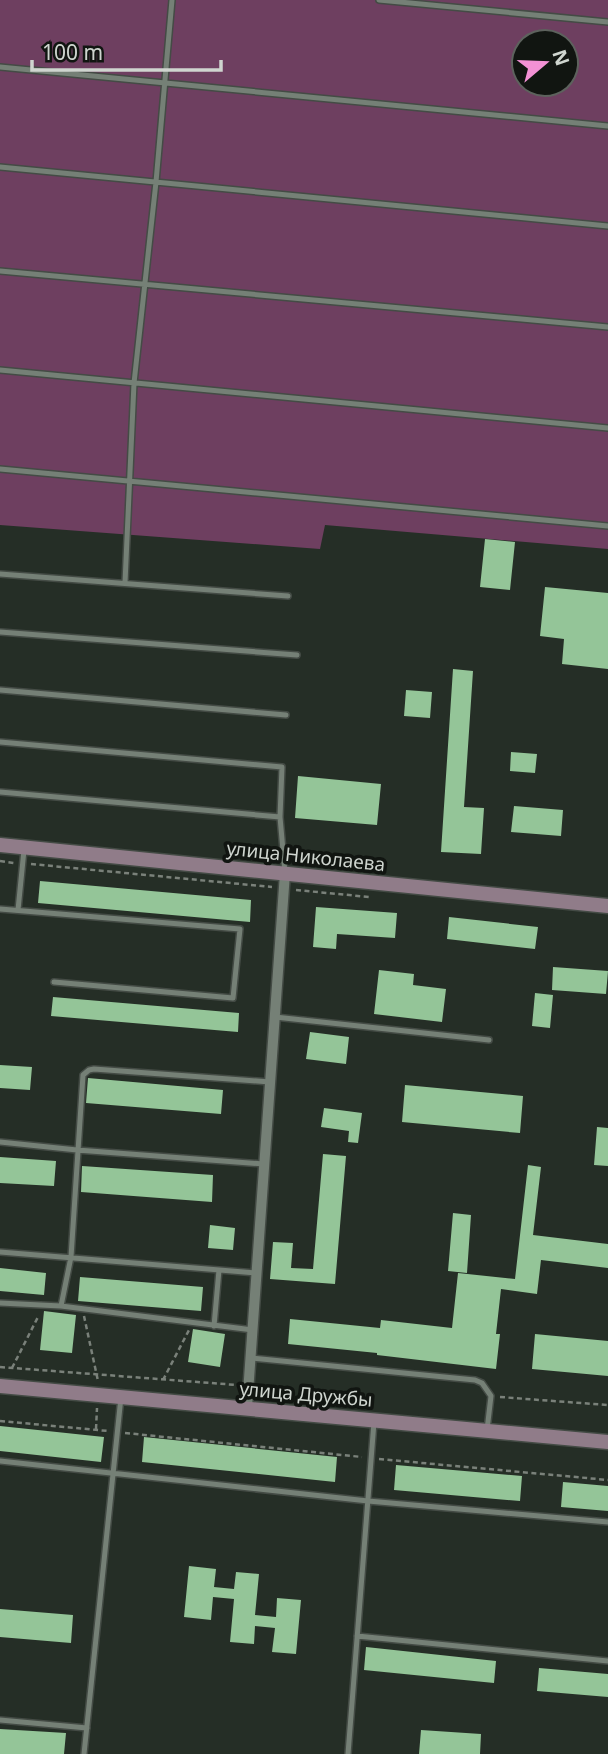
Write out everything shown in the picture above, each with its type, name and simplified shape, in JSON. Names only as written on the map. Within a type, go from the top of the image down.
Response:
[{"type":"main road","name":"улица Николаева","points":[[0,845],[608,906]]},
{"type":"main road","name":"улица Дружбы","points":[[0,1386],[608,1442]]},
{"type":"street","points":[[247,1407],[285,873]]},
{"type":"lane","points":[[125,583],[134,383],[146,284],[172,0]]},
{"type":"lane","points":[[379,0],[608,22]]},
{"type":"lane","points":[[0,66],[608,126]]},
{"type":"lane","points":[[0,167],[608,226]]},
{"type":"lane","points":[[0,271],[608,327]]},
{"type":"lane","points":[[0,370],[608,428]]},
{"type":"lane","points":[[0,469],[608,526]]},
{"type":"lane","points":[[0,574],[288,596]]},
{"type":"lane","points":[[0,632],[297,655]]},
{"type":"lane","points":[[0,690],[286,715]]},
{"type":"lane","points":[[0,742],[282,767],[280,817],[285,873]]},
{"type":"lane","points":[[0,792],[280,817]]},
{"type":"lane","points":[[18,910],[24,847]]},
{"type":"lane","points":[[0,909],[240,929],[233,998],[54,982]]},
{"type":"lane","points":[[275,1017],[489,1040]]},
{"type":"lane","points":[[61,1306],[71,1257],[83,1075],[89,1070],[270,1082]]},
{"type":"lane","points":[[0,1142],[264,1164]]},
{"type":"lane","points":[[0,1252],[257,1273]]},
{"type":"lane","points":[[214,1326],[219,1270]]},
{"type":"lane","points":[[0,1303],[61,1306],[253,1330]]},
{"type":"lane","points":[[251,1358],[475,1380],[482,1383],[491,1396],[487,1430]]},
{"type":"lane","points":[[84,1754],[121,1397]]},
{"type":"lane","points":[[348,1754],[374,1419]]},
{"type":"lane","points":[[0,1461],[368,1501],[608,1522]]},
{"type":"lane","points":[[357,1636],[608,1661]]},
{"type":"lane","points":[[0,1720],[87,1728]]},
{"type":"path","points":[[0,861],[379,898]]},
{"type":"path","points":[[12,1368],[43,1305]]},
{"type":"path","points":[[83,1309],[97,1375]]},
{"type":"path","points":[[163,1380],[193,1323]]},
{"type":"path","points":[[0,1367],[249,1386]]},
{"type":"path","points":[[491,1396],[608,1405]]},
{"type":"path","points":[[96,1430],[98,1405]]},
{"type":"path","points":[[0,1421],[608,1480]]},
{"type":"shaded area","points":[[0,0],[608,0],[608,549],[325,525],[320,549],[0,525]]},
{"type":"building","points":[[485,539],[515,542],[510,590],[480,587]]},
{"type":"building","points":[[545,587],[608,593],[608,669],[562,664],[564,639],[540,636]]},
{"type":"building","points":[[453,669],[473,671],[464,807],[484,808],[481,854],[441,852]]},
{"type":"building","points":[[406,690],[432,692],[430,718],[404,716]]},
{"type":"building","points":[[511,752],[537,754],[535,773],[510,771]]},
{"type":"building","points":[[298,776],[381,784],[377,825],[295,818]]},
{"type":"building","points":[[514,806],[563,810],[561,836],[511,832]]},
{"type":"building","points":[[40,881],[251,900],[250,922],[38,903]]},
{"type":"building","points":[[316,907],[397,913],[395,938],[337,934],[336,949],[313,947]]},
{"type":"building","points":[[449,917],[538,927],[535,949],[447,939]]},
{"type":"building","points":[[553,967],[608,971],[606,994],[552,990]]},
{"type":"building","points":[[379,970],[414,974],[413,985],[446,989],[442,1022],[374,1014]]},
{"type":"building","points":[[535,993],[553,995],[550,1028],[532,1026]]},
{"type":"building","points":[[53,997],[239,1013],[238,1032],[51,1016]]},
{"type":"building","points":[[310,1032],[349,1037],[346,1064],[306,1059]]},
{"type":"building","points":[[0,1065],[32,1067],[30,1090],[0,1088]]},
{"type":"building","points":[[88,1078],[223,1090],[221,1114],[86,1103]]},
{"type":"building","points":[[405,1085],[523,1096],[520,1133],[402,1122]]},
{"type":"building","points":[[324,1108],[362,1113],[358,1143],[348,1142],[349,1131],[321,1127]]},
{"type":"building","points":[[597,1127],[608,1128],[608,1166],[594,1165]]},
{"type":"building","points":[[323,1154],[346,1156],[335,1284],[270,1279],[273,1242],[293,1243],[291,1268],[313,1269]]},
{"type":"building","points":[[0,1157],[56,1161],[54,1186],[0,1183]]},
{"type":"building","points":[[528,1165],[541,1167],[533,1235],[608,1244],[608,1268],[541,1260],[537,1294],[501,1289],[496,1334],[500,1334],[496,1369],[288,1344],[290,1319],[380,1328],[381,1320],[452,1328],[458,1273],[515,1279]]},
{"type":"building","points":[[82,1166],[213,1175],[212,1202],[81,1192]]},
{"type":"building","points":[[453,1213],[471,1215],[467,1273],[448,1271]]},
{"type":"building","points":[[210,1225],[235,1228],[233,1250],[208,1248]]},
{"type":"building","points":[[0,1268],[46,1273],[44,1295],[0,1291]]},
{"type":"building","points":[[80,1277],[203,1287],[201,1311],[78,1301]]},
{"type":"building","points":[[44,1311],[76,1315],[72,1353],[40,1350]]},
{"type":"building","points":[[193,1329],[225,1334],[220,1367],[188,1362]]},
{"type":"building","points":[[535,1334],[608,1341],[608,1376],[532,1369]]},
{"type":"building","points":[[0,1426],[104,1437],[101,1462],[0,1451]]},
{"type":"building","points":[[144,1437],[337,1457],[335,1482],[142,1462]]},
{"type":"building","points":[[396,1465],[522,1476],[520,1501],[394,1490]]},
{"type":"building","points":[[563,1482],[608,1486],[608,1511],[561,1507]]},
{"type":"building","points":[[189,1566],[216,1569],[214,1587],[234,1589],[236,1572],[259,1574],[255,1615],[276,1617],[277,1598],[301,1600],[296,1654],[272,1652],[275,1628],[255,1626],[254,1644],[230,1642],[234,1599],[213,1597],[211,1620],[184,1617]]},
{"type":"building","points":[[0,1609],[73,1615],[71,1643],[0,1637]]},
{"type":"building","points":[[366,1647],[496,1661],[494,1683],[364,1670]]},
{"type":"building","points":[[539,1668],[608,1674],[608,1697],[537,1691]]},
{"type":"building","points":[[0,1729],[66,1733],[64,1754],[0,1754]]},
{"type":"building","points":[[421,1730],[481,1734],[480,1754],[419,1754]]}]
